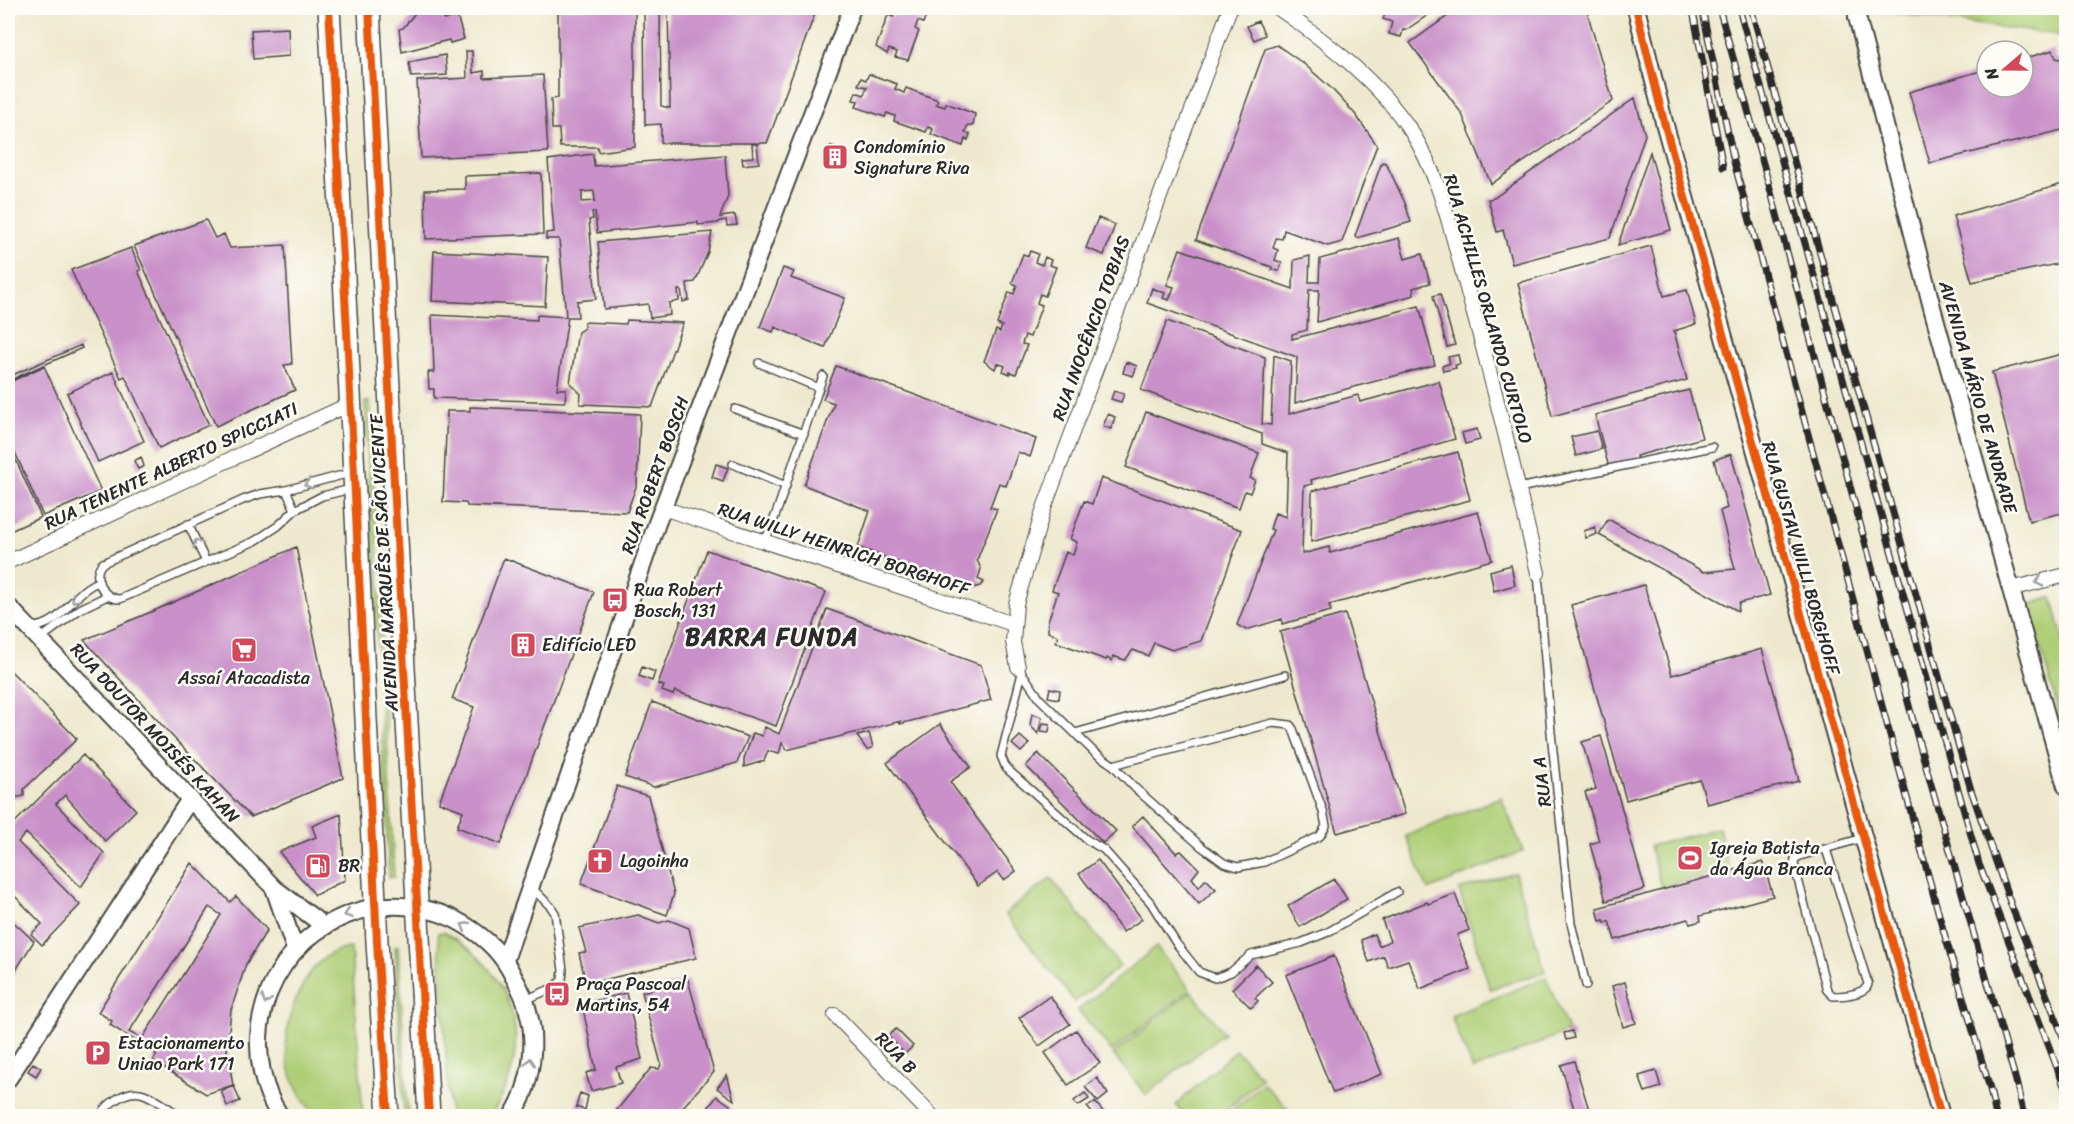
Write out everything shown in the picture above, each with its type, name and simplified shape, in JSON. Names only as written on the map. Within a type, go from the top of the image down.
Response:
[{"type":"main road","name":"AVENIDA MARQUÊS DE SÃO VICENTE","points":[[328,8],[388,1116]]},
{"type":"main road","name":"AVENIDA MARQUÊS DE SÃO VICENTE","points":[[369,8],[429,1116]]},
{"type":"street","name":"RUA ROBERT BOSCH","points":[[505,960],[663,508],[852,8]]},
{"type":"street","name":"RUA INOCÊNCIO TOBIAS","points":[[1020,670],[1013,642],[1016,604],[1043,511],[1230,8]]},
{"type":"street","name":"RUA ACHILLES ORLANDO CURTOLO","points":[[1278,8],[1303,25],[1373,84],[1411,132],[1431,172],[1444,207],[1519,488],[1538,573]]},
{"type":"street","name":"RUA GUSTAV WILLI BORGHOFF","points":[[1636,8],[1667,134],[1941,1116]]},
{"type":"street","name":"AVENIDA MÁRIO DE ANDRADE","points":[[1855,11],[1933,311],[2067,786]]},
{"type":"street","name":"RUA TENENTE ALBERTO SPICCIATI","points":[[8,562],[350,404]]},
{"type":"street","name":"RUA WILLY HEINRICH BORGHOFF","points":[[663,508],[1014,624]]},
{"type":"street","points":[[2011,589],[2067,575]]},
{"type":"street","name":"RUA DOUTOR MOISÉS KAHAN","points":[[8,606],[274,888],[324,926]]},
{"type":"street","points":[[8,1079],[190,799]]},
{"type":"street","name":"RUA DOUTOR MOISÉS KAHAN","points":[[274,888],[295,949]]},
{"type":"street","points":[[280,1116],[273,1106],[262,1074],[258,1041],[263,1008],[275,976],[295,949],[324,926],[350,913],[376,907],[417,907],[443,914],[466,925],[487,941],[505,960],[525,1000],[532,1033],[530,1072],[517,1114]]},
{"type":"street","name":"RUA B","points":[[835,1015],[932,1116]]},
{"type":"lane","points":[[759,363],[819,388]]},
{"type":"lane","points":[[765,542],[823,376]]},
{"type":"lane","points":[[735,410],[804,434]]},
{"type":"lane","points":[[1519,488],[1712,447]]},
{"type":"lane","points":[[733,464],[786,486]]},
{"type":"lane","points":[[354,480],[295,510],[267,534],[120,599],[114,600],[107,596],[99,580],[98,566],[103,562],[260,494],[354,480]]},
{"type":"lane","points":[[286,490],[295,510]]},
{"type":"lane","points":[[188,524],[206,562]]},
{"type":"lane","name":"RUA A","points":[[1538,573],[1551,732],[1571,923],[1586,985]]},
{"type":"lane","points":[[34,633],[54,620],[82,591],[99,580]]},
{"type":"lane","points":[[34,633],[107,596]]},
{"type":"lane","points":[[1020,670],[1040,699],[1094,752],[1113,765],[1136,789],[1202,847],[1224,863],[1238,867],[1264,862],[1320,836],[1326,826],[1323,811],[1290,725],[1273,723],[1113,765]]},
{"type":"lane","points":[[1020,670],[1001,756],[1006,768],[1086,839],[1104,850],[1151,903],[1176,944],[1199,972],[1215,978],[1231,972],[1251,956],[1301,943],[1328,932],[1397,892]]},
{"type":"lane","points":[[1075,733],[1285,675]]},
{"type":"lane","points":[[1827,849],[1868,984],[1863,991],[1841,996],[1833,996],[1827,990],[1794,864],[1795,859],[1800,856],[1863,838]]},
{"type":"lane","points":[[525,1000],[555,987],[562,980],[563,970],[555,913],[530,887]]},
{"type":"lane","points":[[100,1116],[112,1102],[135,1093],[143,1094],[180,1116]]},
{"type":"green space","points":[[1877,8],[2066,8],[2066,36],[1878,11]]},
{"type":"green space","points":[[365,402],[370,402],[394,877],[389,877]]},
{"type":"green space","points":[[2052,597],[2066,650],[2066,738],[2029,605]]},
{"type":"green space","points":[[1501,797],[1523,851],[1428,890],[1406,836]]},
{"type":"green space","name":"Igreja Batista da Água Branca","points":[[1719,828],[1729,869],[1661,887],[1650,846]]},
{"type":"green space","points":[[1515,873],[1545,972],[1490,989],[1459,890]]},
{"type":"green space","points":[[1051,878],[1120,966],[1075,1002],[1005,914]]},
{"type":"green space","points":[[444,932],[469,949],[488,968],[503,990],[512,1013],[516,1038],[513,1064],[505,1090],[490,1116],[450,1116],[438,933]]},
{"type":"green space","points":[[398,946],[408,1116],[404,1116],[395,947]]},
{"type":"green space","points":[[1156,947],[1190,989],[1112,1051],[1078,1010]]},
{"type":"green space","points":[[351,948],[363,1116],[316,1116],[304,1101],[289,1068],[286,1051],[290,1016],[305,981],[319,962],[336,951]]},
{"type":"green space","points":[[1546,977],[1568,1031],[1473,1070],[1451,1016]]},
{"type":"green space","points":[[1191,991],[1224,1033],[1146,1095],[1113,1054]]},
{"type":"green space","points":[[1236,1050],[1262,1078],[1220,1116],[1186,1116],[1176,1105]]},
{"type":"green space","points":[[1263,1083],[1289,1110],[1282,1116],[1226,1116]]},
{"type":"building","points":[[419,8],[440,8],[444,20],[457,16],[464,39],[450,43],[449,40],[402,52],[399,29],[403,28]]},
{"type":"building","points":[[558,8],[635,8],[635,147],[598,152],[598,147],[560,147],[559,129],[552,129],[551,99],[558,98]]},
{"type":"building","points":[[644,8],[660,8],[661,106],[670,108],[668,8],[817,8],[767,143],[661,143],[661,124],[645,125]]},
{"type":"building","points":[[891,8],[929,8],[923,23],[918,21],[915,29],[919,31],[908,60],[895,57],[897,52],[889,49],[887,54],[876,47],[888,15],[893,17],[895,12]]},
{"type":"building","points":[[1373,8],[1438,8],[1403,30],[1401,37],[1389,34],[1392,22],[1383,19],[1386,12]]},
{"type":"building","points":[[1459,8],[1586,8],[1613,101],[1491,184],[1462,114],[1410,43]]},
{"type":"building","points":[[1258,21],[1265,35],[1254,40],[1247,26]]},
{"type":"building","points":[[288,28],[289,56],[253,59],[251,30]]},
{"type":"building","points":[[1277,45],[1304,64],[1331,88],[1355,114],[1377,145],[1342,242],[1328,246],[1284,230],[1282,239],[1276,238],[1273,248],[1278,250],[1275,260],[1282,263],[1279,271],[1196,240],[1265,49]]},
{"type":"building","points":[[2053,50],[2056,58],[2066,60],[2066,129],[1930,163],[1909,92],[1975,73],[1975,99],[2035,99],[2035,55]]},
{"type":"building","points":[[466,51],[472,51],[473,73],[484,71],[484,78],[543,75],[548,152],[421,158],[417,81],[467,78]]},
{"type":"building","points":[[445,55],[447,75],[411,77],[409,62]]},
{"type":"building","points":[[869,74],[897,84],[895,89],[904,93],[906,88],[938,100],[936,104],[945,107],[946,103],[975,114],[973,126],[968,125],[965,132],[970,134],[968,140],[965,139],[963,146],[931,134],[933,129],[928,127],[926,132],[894,121],[895,116],[887,113],[885,117],[856,107],[858,101],[853,100],[856,92],[864,95],[867,87],[858,85],[861,78],[866,80]]},
{"type":"building","points":[[1635,98],[1645,135],[1610,238],[1512,264],[1503,230],[1497,232],[1488,199],[1494,198]]},
{"type":"building","points":[[752,144],[757,144],[759,163],[743,165],[742,158],[753,157]]},
{"type":"building","name":"Condomínio Signature Riva","points":[[831,146],[845,152],[839,168],[824,162]]},
{"type":"building","points":[[1650,152],[1671,230],[1618,245]]},
{"type":"building","points":[[593,154],[594,166],[725,155],[728,196],[720,217],[735,215],[737,225],[727,226],[726,220],[718,223],[698,225],[698,222],[597,233],[595,212],[592,212],[593,219],[589,220],[596,299],[577,301],[578,317],[568,317],[557,389],[566,389],[565,402],[434,398],[434,389],[429,389],[428,372],[434,372],[432,315],[537,320],[537,315],[566,317],[559,239],[546,239],[546,233],[554,232],[548,160]],"holes":[[[594,191],[595,201],[582,202],[582,192]]]},
{"type":"building","points":[[1382,162],[1386,163],[1405,203],[1411,222],[1357,238],[1355,236]]},
{"type":"building","points":[[541,173],[543,234],[426,239],[425,190],[465,189],[465,176]]},
{"type":"building","points":[[2066,183],[2066,262],[1972,282],[1953,216]]},
{"type":"building","points":[[1098,218],[1115,225],[1104,255],[1086,248]]},
{"type":"building","points":[[206,220],[215,238],[224,234],[230,248],[285,245],[292,364],[284,365],[295,390],[216,426],[134,246]]},
{"type":"building","points":[[712,232],[708,252],[695,282],[687,283],[689,300],[683,302],[681,290],[678,290],[679,301],[669,303],[670,315],[650,318],[648,304],[604,309],[598,242]]},
{"type":"building","points":[[1399,238],[1405,259],[1422,254],[1430,283],[1413,288],[1414,295],[1317,322],[1319,290],[1309,290],[1307,330],[1292,334],[1292,339],[1419,306],[1435,365],[1295,403],[1297,357],[1147,303],[1152,288],[1165,293],[1163,298],[1169,300],[1174,287],[1167,285],[1180,249],[1293,289],[1294,260],[1310,256],[1309,282],[1319,282],[1320,259]]},
{"type":"building","points":[[1651,246],[1664,296],[1687,290],[1696,324],[1674,331],[1687,380],[1552,416],[1518,283]]},
{"type":"building","points":[[131,248],[141,270],[138,271],[209,425],[159,448],[125,376],[121,378],[71,270]]},
{"type":"building","points":[[434,251],[548,257],[545,306],[432,301]]},
{"type":"building","points":[[1030,251],[1038,254],[1035,262],[1042,265],[1045,257],[1051,260],[1049,265],[1056,267],[1045,296],[1040,294],[1037,303],[1042,305],[1030,337],[1025,335],[1022,344],[1027,345],[1016,374],[1010,372],[1010,374],[1003,371],[1005,366],[997,363],[995,369],[984,361],[996,330],[1000,332],[1002,326],[997,324],[1009,292],[1014,294],[1017,285],[1012,283],[1023,254],[1028,256]]},
{"type":"building","points":[[783,268],[794,272],[791,278],[845,298],[825,348],[775,327],[773,332],[760,327]]},
{"type":"building","points":[[1440,294],[1455,345],[1447,347],[1433,296]]},
{"type":"building","points":[[627,320],[683,323],[652,407],[580,404],[581,394],[570,383],[578,332],[584,328],[584,322],[626,324]]},
{"type":"building","points":[[1167,321],[1265,357],[1262,424],[1271,425],[1274,355],[1291,361],[1289,414],[1358,395],[1360,402],[1439,381],[1455,439],[1311,480],[1312,484],[1304,486],[1302,554],[1329,547],[1330,553],[1478,512],[1492,560],[1329,605],[1331,611],[1282,624],[1282,619],[1246,630],[1237,625],[1273,530],[1270,529],[1275,513],[1286,517],[1288,453],[1262,444],[1262,434],[1141,390]]},
{"type":"building","points":[[81,345],[82,348],[8,381],[8,377]]},
{"type":"building","points":[[2066,353],[2066,512],[2029,521],[1992,372]]},
{"type":"building","points":[[1458,355],[1460,364],[1455,365],[1456,368],[1443,371],[1442,366],[1450,363],[1448,357]]},
{"type":"building","points":[[1126,362],[1137,366],[1133,376],[1123,373]]},
{"type":"building","points":[[44,366],[101,491],[43,516],[8,436],[8,383]]},
{"type":"building","points":[[836,366],[1036,439],[1030,457],[1018,452],[1006,486],[999,483],[990,507],[997,509],[977,560],[981,569],[978,579],[984,582],[980,586],[963,587],[858,547],[870,511],[804,485],[834,403],[823,399]]},
{"type":"building","points":[[113,372],[144,441],[98,462],[67,393]]},
{"type":"building","points":[[1689,390],[1702,438],[1636,456],[1637,460],[1609,468],[1595,415]]},
{"type":"building","points":[[1114,391],[1124,394],[1121,402],[1111,399]]},
{"type":"building","points":[[470,407],[640,414],[637,484],[627,512],[467,506],[466,503],[443,502],[447,411],[470,411]]},
{"type":"building","points":[[1146,412],[1259,453],[1250,478],[1255,480],[1250,493],[1245,491],[1239,508],[1126,467]]},
{"type":"building","points":[[1108,414],[1115,417],[1111,429],[1103,426]]},
{"type":"building","points":[[1477,429],[1480,440],[1465,444],[1462,433]]},
{"type":"building","points":[[1597,431],[1602,449],[1576,456],[1571,437]]},
{"type":"building","points":[[8,442],[41,517],[8,532]]},
{"type":"building","points":[[1458,452],[1470,500],[1311,542],[1312,491]]},
{"type":"building","points":[[1731,454],[1770,595],[1739,603],[1738,611],[1599,535],[1608,519],[1704,572],[1735,569],[1720,511],[1727,508],[1714,460]]},
{"type":"building","points":[[141,457],[144,466],[138,469],[134,461]]},
{"type":"building","points":[[716,464],[728,468],[723,481],[712,477]]},
{"type":"building","points":[[1101,478],[1242,530],[1201,641],[1172,650],[1154,643],[1148,656],[1133,650],[1125,660],[1113,656],[1112,661],[1056,642],[1058,636],[1048,632],[1048,621],[1058,592],[1052,590],[1066,552],[1073,555],[1077,542],[1070,539],[1084,501],[1092,504]]},
{"type":"building","points":[[1595,527],[1597,534],[1586,538],[1584,531]]},
{"type":"building","points":[[296,547],[343,778],[251,817],[171,735],[84,640]]},
{"type":"building","points":[[707,550],[826,592],[776,726],[675,691],[673,695],[662,691],[664,686],[658,684]]},
{"type":"building","name":"Edifício LED","points":[[504,558],[594,592],[501,844],[457,827],[463,811],[439,802],[474,707],[452,699]]},
{"type":"building","points":[[1511,565],[1515,585],[1494,591],[1490,571]]},
{"type":"building","name":"Igreja Batista da Água Branca","points":[[1644,585],[1672,675],[1762,649],[1799,781],[1707,804],[1700,780],[1626,800],[1571,605]]},
{"type":"building","points":[[827,609],[981,665],[991,700],[787,750],[782,743],[779,754],[768,751],[764,761],[744,767],[744,759],[753,733],[762,736],[765,727],[779,734]]},
{"type":"building","points":[[1345,614],[1405,814],[1337,833],[1280,632]]},
{"type":"building","points":[[642,667],[655,672],[652,681],[639,676]]},
{"type":"building","points":[[8,668],[77,739],[24,789],[24,796],[14,798],[8,791]]},
{"type":"building","points":[[1050,688],[1060,690],[1059,699],[1048,697]]},
{"type":"building","points":[[652,702],[748,737],[737,763],[654,787],[625,777]]},
{"type":"building","points":[[1032,714],[1042,717],[1038,734],[1030,725]]},
{"type":"building","points":[[1043,723],[1050,724],[1049,732],[1041,731]]},
{"type":"building","points":[[940,724],[971,767],[950,782],[1016,871],[1004,880],[998,872],[978,886],[887,763]]},
{"type":"building","points":[[869,733],[873,747],[867,750],[857,736]]},
{"type":"building","points":[[1020,736],[1029,744],[1021,752],[1012,744]]},
{"type":"building","points":[[1601,736],[1645,889],[1606,901],[1590,844],[1599,841],[1585,792],[1596,789],[1582,742]]},
{"type":"building","points":[[1038,753],[1116,831],[1103,843],[1026,766]]},
{"type":"building","points":[[83,755],[136,810],[105,841],[65,795],[56,804],[104,853],[81,887],[26,833],[18,842],[80,905],[42,945],[31,934],[42,924],[8,889],[8,829]]},
{"type":"building","points":[[617,786],[648,796],[674,894],[667,915],[581,884]]},
{"type":"building","name":"BR","points":[[341,814],[345,880],[315,895],[279,852],[316,837],[312,826]]},
{"type":"building","points":[[1143,816],[1176,853],[1181,851],[1199,869],[1192,878],[1199,887],[1206,879],[1216,889],[1199,904],[1132,826]]},
{"type":"building","points":[[1098,860],[1142,919],[1123,932],[1079,874]]},
{"type":"building","points":[[1763,862],[1773,896],[1700,916],[1701,921],[1690,924],[1688,919],[1615,940],[1609,921],[1605,923],[1604,920],[1600,921],[1597,908]]},
{"type":"building","points":[[192,863],[230,902],[236,896],[267,930],[246,964],[231,1010],[227,1051],[233,1085],[206,1094],[153,1061],[157,1054],[110,1025],[112,1021],[98,1012]],"holes":[[[209,907],[221,915],[142,1039],[129,1032]]]},
{"type":"building","points":[[1334,879],[1347,899],[1300,927],[1288,906]]},
{"type":"building","points":[[1455,894],[1469,930],[1457,935],[1470,969],[1420,989],[1408,960],[1388,967],[1384,956],[1369,962],[1361,940],[1374,934],[1379,946],[1390,941],[1382,920],[1427,902],[1428,904]]},
{"type":"building","points":[[638,915],[659,923],[669,920],[689,928],[696,958],[586,984],[579,953],[586,952],[579,928]]},
{"type":"building","points":[[8,917],[34,941],[8,983]]},
{"type":"building","points":[[1334,956],[1382,1074],[1333,1093],[1286,975]]},
{"type":"building","points":[[1256,965],[1272,982],[1255,998],[1258,1001],[1251,1008],[1232,989]]},
{"type":"building","points":[[688,980],[714,1072],[675,1116],[612,1116],[651,1068],[659,1069],[661,1064],[642,992]]},
{"type":"building","points":[[1625,982],[1636,1023],[1623,1027],[1612,986]]},
{"type":"building","points":[[626,993],[642,1059],[616,1067],[621,1083],[591,1091],[586,1073],[596,1070],[582,1004]]},
{"type":"building","points":[[1050,996],[1070,1024],[1039,1046],[1019,1018]]},
{"type":"building","points":[[896,1029],[913,1046],[905,1054],[888,1036]]},
{"type":"building","points":[[1076,1030],[1100,1063],[1068,1085],[1045,1053]]},
{"type":"building","points":[[1572,1031],[1574,1038],[1566,1040],[1564,1033]]},
{"type":"building","points":[[1574,1061],[1591,1116],[1576,1116],[1561,1065]]},
{"type":"building","points":[[33,1063],[41,1068],[36,1076],[28,1071]]},
{"type":"building","points":[[1656,1071],[1661,1087],[1645,1092],[1639,1076]]},
{"type":"building","points":[[727,1075],[734,1100],[717,1088]]},
{"type":"building","points":[[1097,1078],[1108,1094],[1098,1102],[1085,1087]]},
{"type":"building","points":[[234,1086],[240,1101],[227,1106],[221,1091]]},
{"type":"building","points":[[580,1093],[588,1096],[585,1110],[576,1107]]},
{"type":"building","points":[[1085,1093],[1089,1099],[1078,1106],[1074,1101]]},
{"type":"building","points":[[717,1096],[730,1105],[733,1116],[702,1116]]},
{"type":"building","points":[[1095,1102],[1107,1116],[1095,1116],[1087,1107]]},
{"type":"railway","points":[[1702,8],[1734,162],[1996,1116]]},
{"type":"railway","points":[[1719,8],[1768,181],[1918,739],[2024,1116]]},
{"type":"railway","points":[[1739,8],[1979,864],[2066,1091]]},
{"type":"railway","points":[[1751,8],[1971,790],[2011,905],[2066,1044]]},
{"type":"railway","points":[[1693,11],[1723,167]]},
{"type":"cycle path","points":[[329,8],[388,1116]]},
{"type":"cycle path","points":[[369,8],[429,1116]]},
{"type":"cycle path","points":[[1636,8],[1664,122],[1941,1116]]},
{"type":"place","name":"Condomínio Signature Riva","points":[[835,157]]},
{"type":"place","name":"Rua Robert Bosch, 131","points":[[615,600]]},
{"type":"place","name":"Edifício LED","points":[[523,645]]},
{"type":"place","name":"Assaí Atacadista","points":[[244,650]]},
{"type":"place","name":"Igreja Batista da Água Branca","points":[[1690,858]]},
{"type":"place","name":"Lagoinha","points":[[600,861]]},
{"type":"place","name":"BR","points":[[318,866]]},
{"type":"place","name":"Praça Pascoal Martins, 54","points":[[557,994]]},
{"type":"place","name":"Estacionamento Uniao Park 171","points":[[98,1053]]},
{"type":"district","name":"BARRA FUNDA","points":[[772,637]]}]
